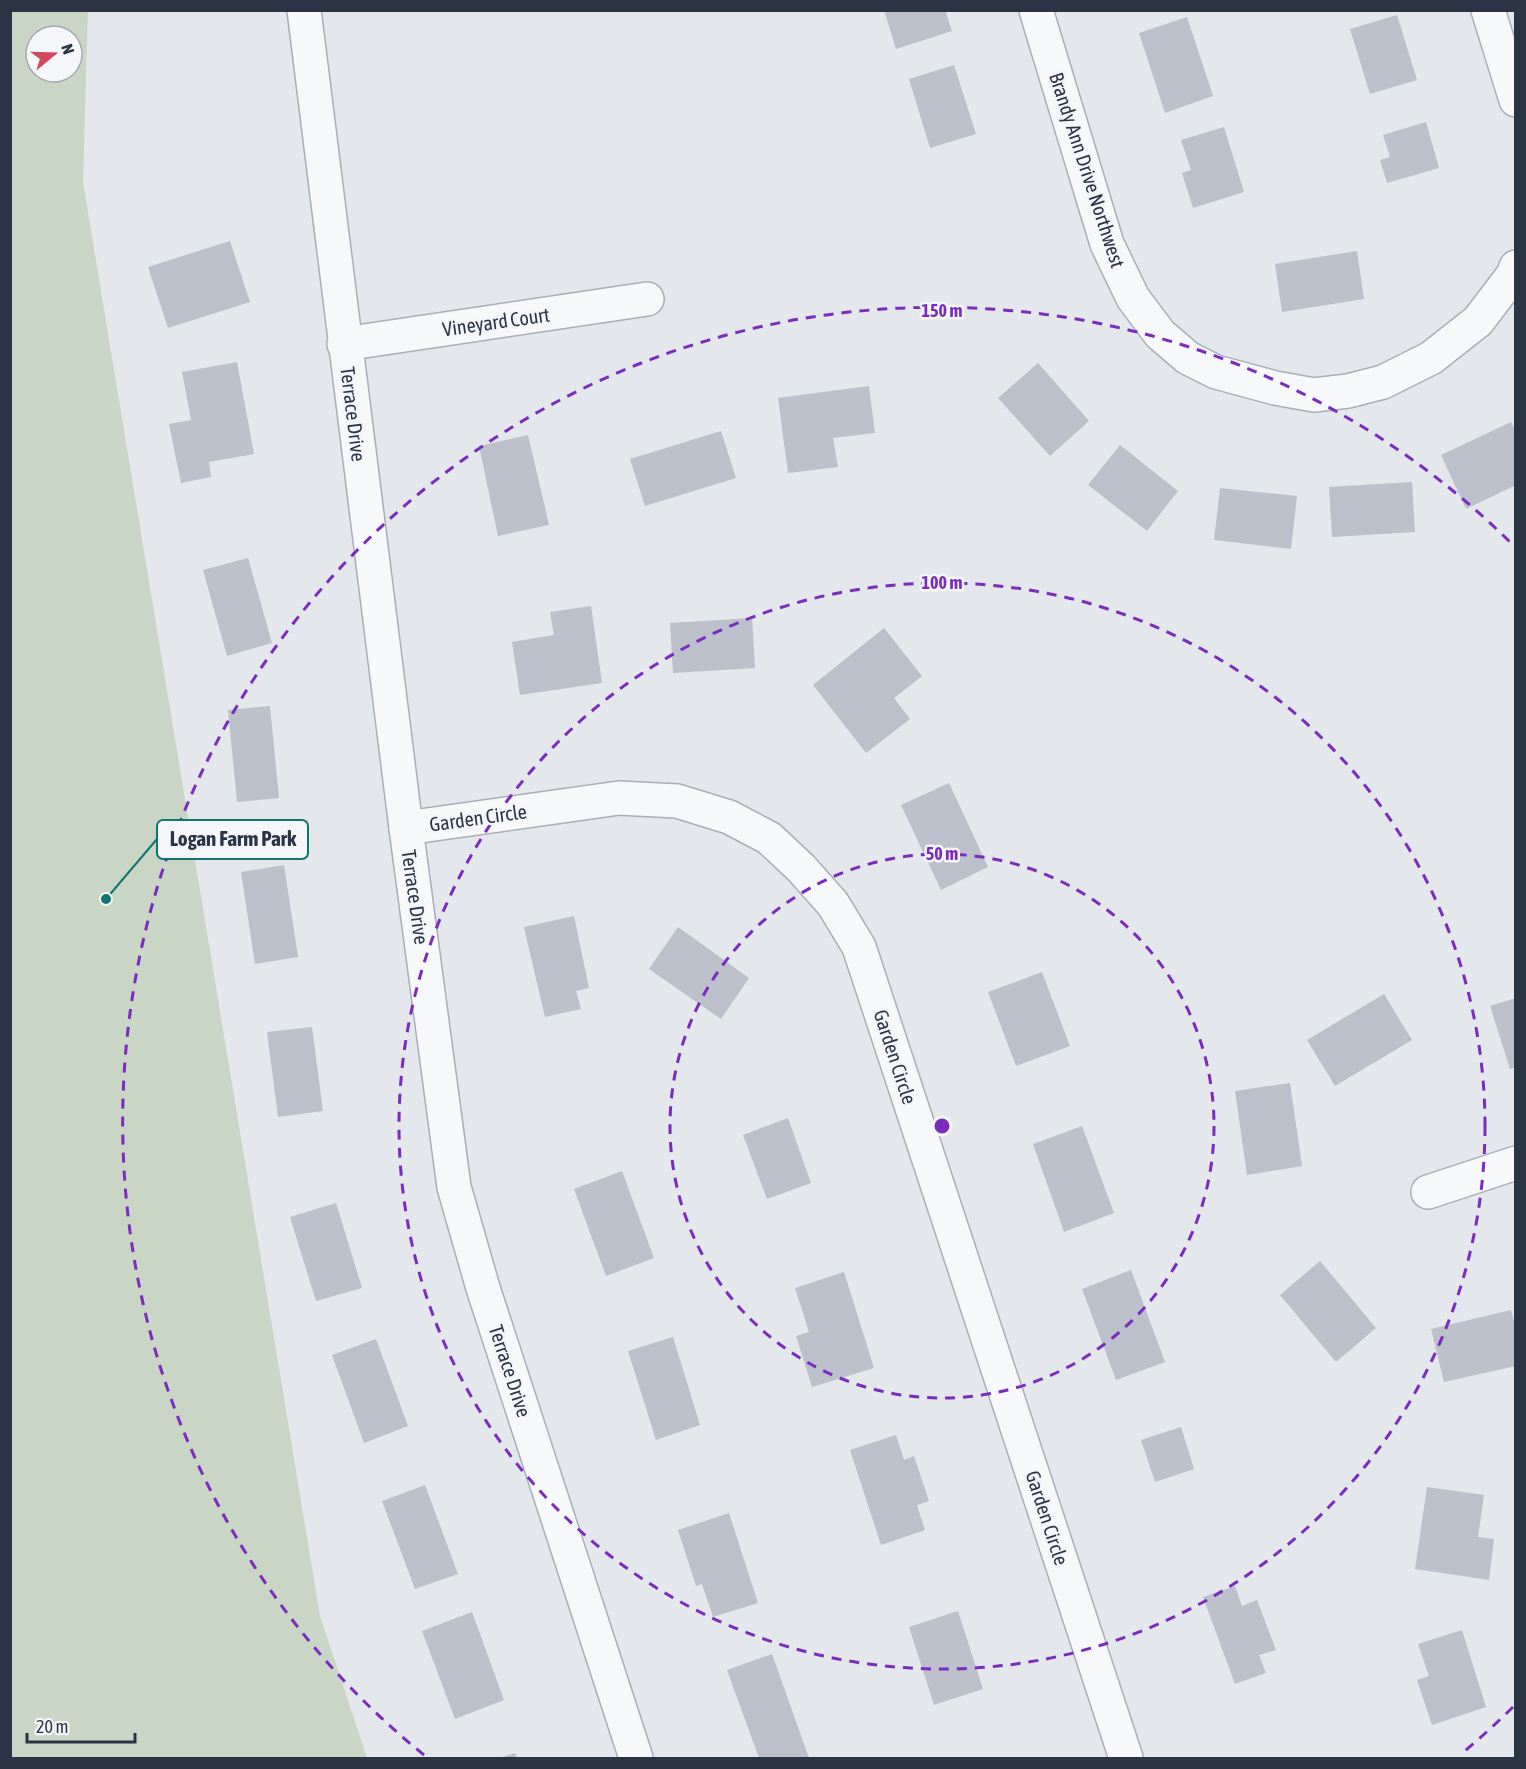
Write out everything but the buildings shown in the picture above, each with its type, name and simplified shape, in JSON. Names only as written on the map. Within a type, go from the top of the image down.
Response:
[{"type":"street","name":"Terrace Drive","points":[[304,10],[344,344],[454,1187],[483,1288],[636,1758]]},
{"type":"street","name":"Brandy Ann Drive Northwest","points":[[1036,10],[1107,244],[1133,298],[1160,334],[1188,358],[1216,372],[1314,395],[1348,391],[1383,382],[1431,358],[1478,321],[1513,275],[1515,267]]},
{"type":"street","points":[[1488,10],[1515,100]]},
{"type":"street","name":"Vineyard Court","points":[[344,344],[647,299]]},
{"type":"street","name":"Garden Circle","points":[[406,828],[619,798],[677,801],[729,817],[769,838],[801,868],[833,904],[859,947],[1126,1758]]},
{"type":"street","points":[[1428,1192],[1515,1163]]},
{"type":"green space","points":[[88,10],[83,182],[320,1616],[367,1758],[11,1758],[10,11]]},
{"type":"place","name":"Logan Farm Park","points":[[106,899]]}]
